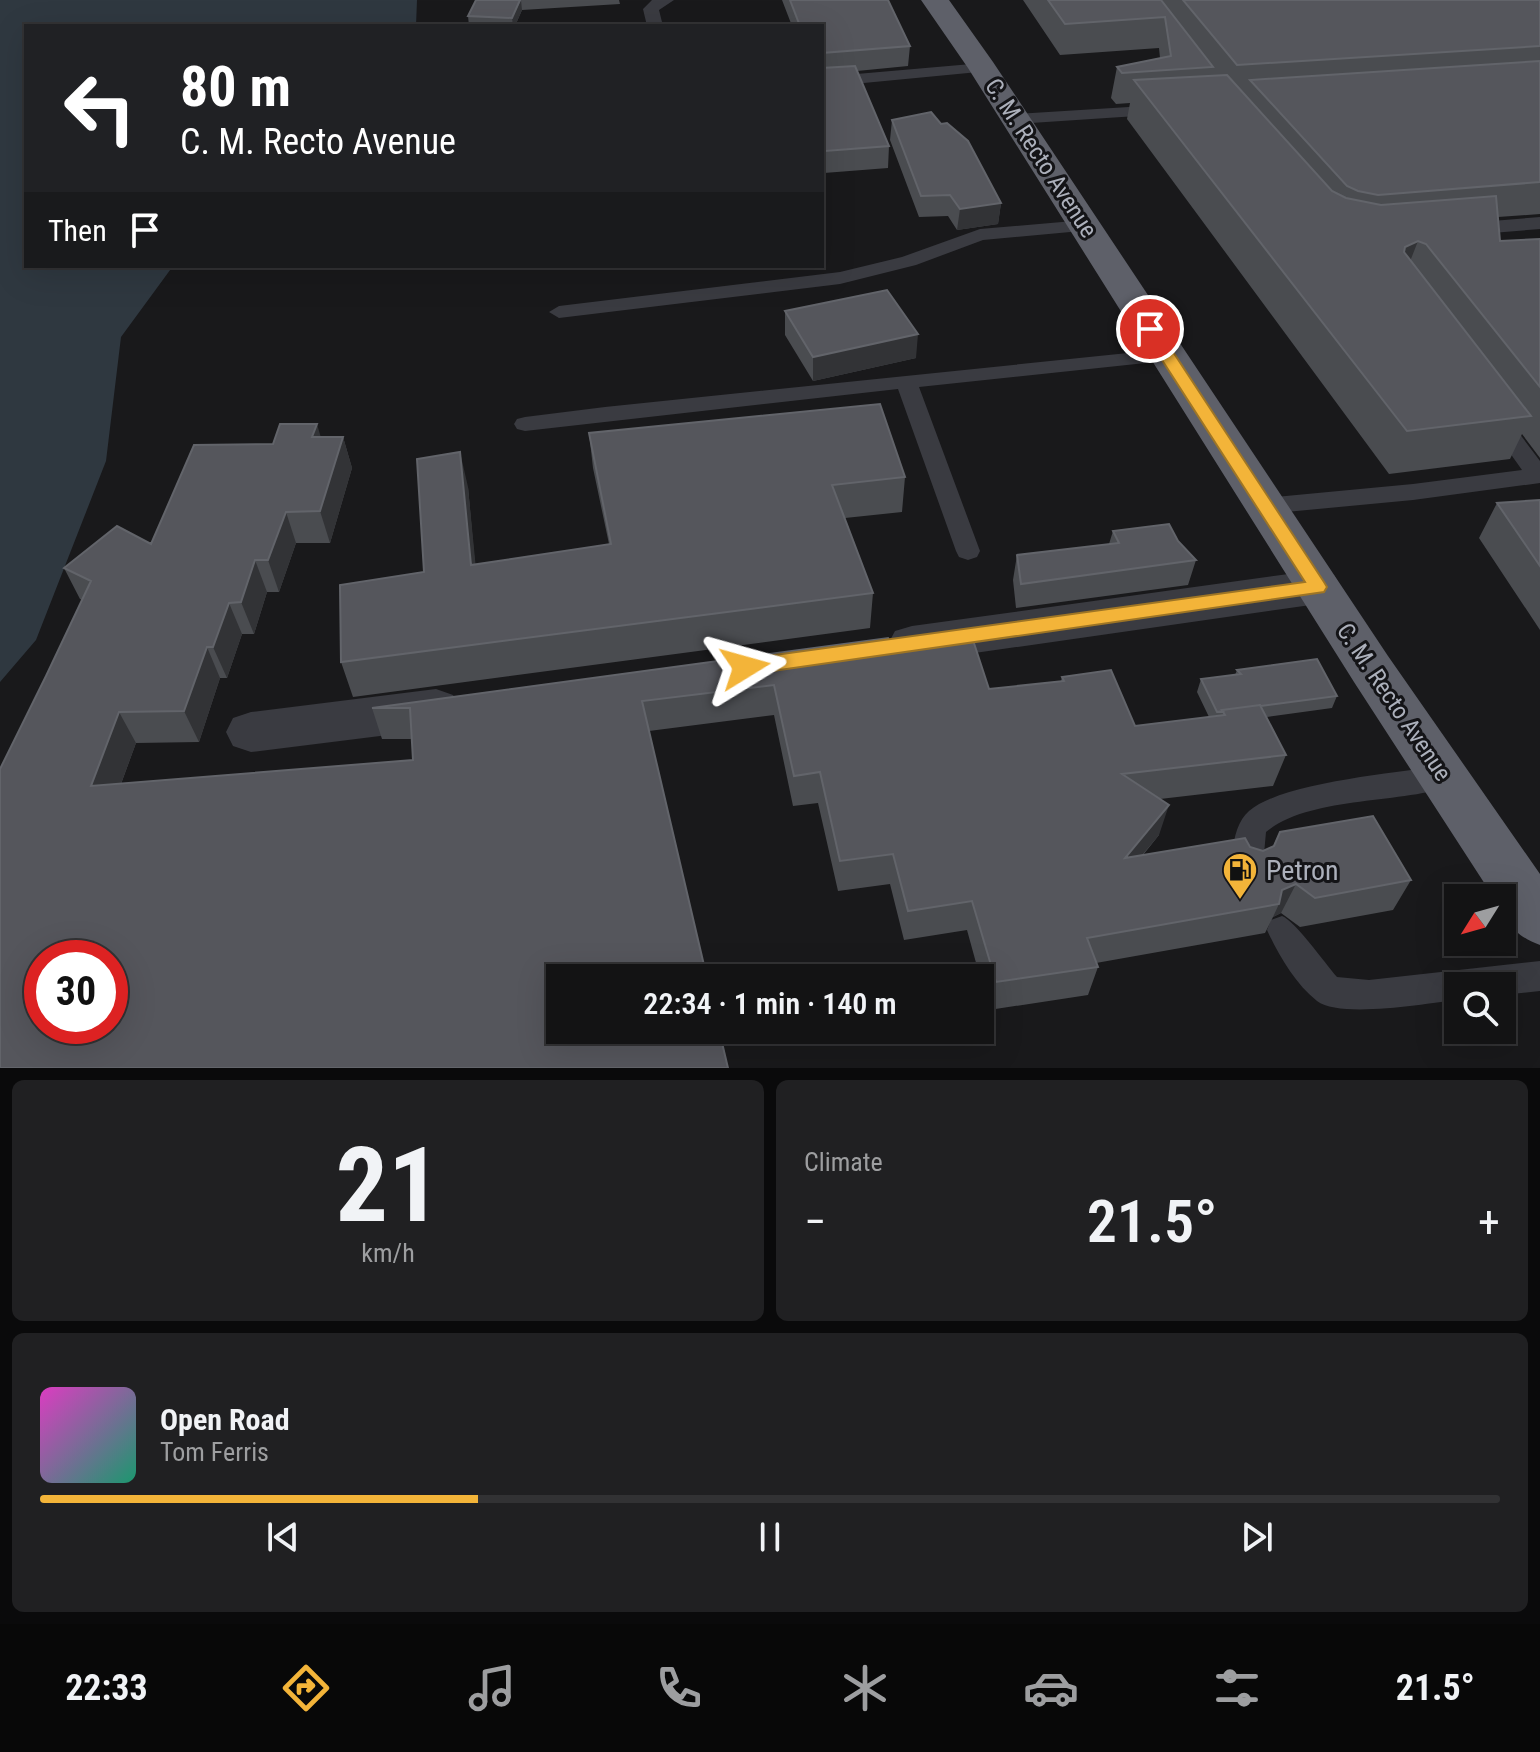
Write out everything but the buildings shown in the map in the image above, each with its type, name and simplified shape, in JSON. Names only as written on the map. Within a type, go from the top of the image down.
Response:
[{"type":"highway","name":"C. M. Recto Avenue","points":[[935,0],[983,68],[1265,506],[1540,920]]},
{"type":"street","points":[[863,651],[1318,587]]},
{"type":"street","points":[[251,732],[480,704]]},
{"type":"lane","points":[[655,24],[651,9],[658,2],[667,0]]},
{"type":"lane","points":[[824,82],[983,68]]},
{"type":"lane","points":[[1016,119],[1180,109]]},
{"type":"lane","points":[[1445,231],[1540,223]]},
{"type":"lane","points":[[559,312],[840,278],[909,261],[980,235],[1085,226]]},
{"type":"lane","points":[[525,424],[740,397],[907,384],[1167,355]]},
{"type":"lane","points":[[907,384],[968,551]]},
{"type":"lane","points":[[1265,506],[1413,492],[1539,475],[1483,401]]},
{"type":"lane","points":[[1248,865],[1250,835],[1257,820],[1272,811],[1311,800],[1445,777]]},
{"type":"lane","points":[[1282,930],[1300,959],[1329,991],[1369,995],[1540,976]]},
{"type":"shaded area","points":[[0,0],[417,0],[416,24],[24,24],[24,268],[172,268],[121,337],[106,461],[36,640],[0,682]]},
{"type":"place","name":"Petron","points":[[1240,901]]},
{"type":"route","points":[[745,667],[1318,587],[1150,329]]}]
